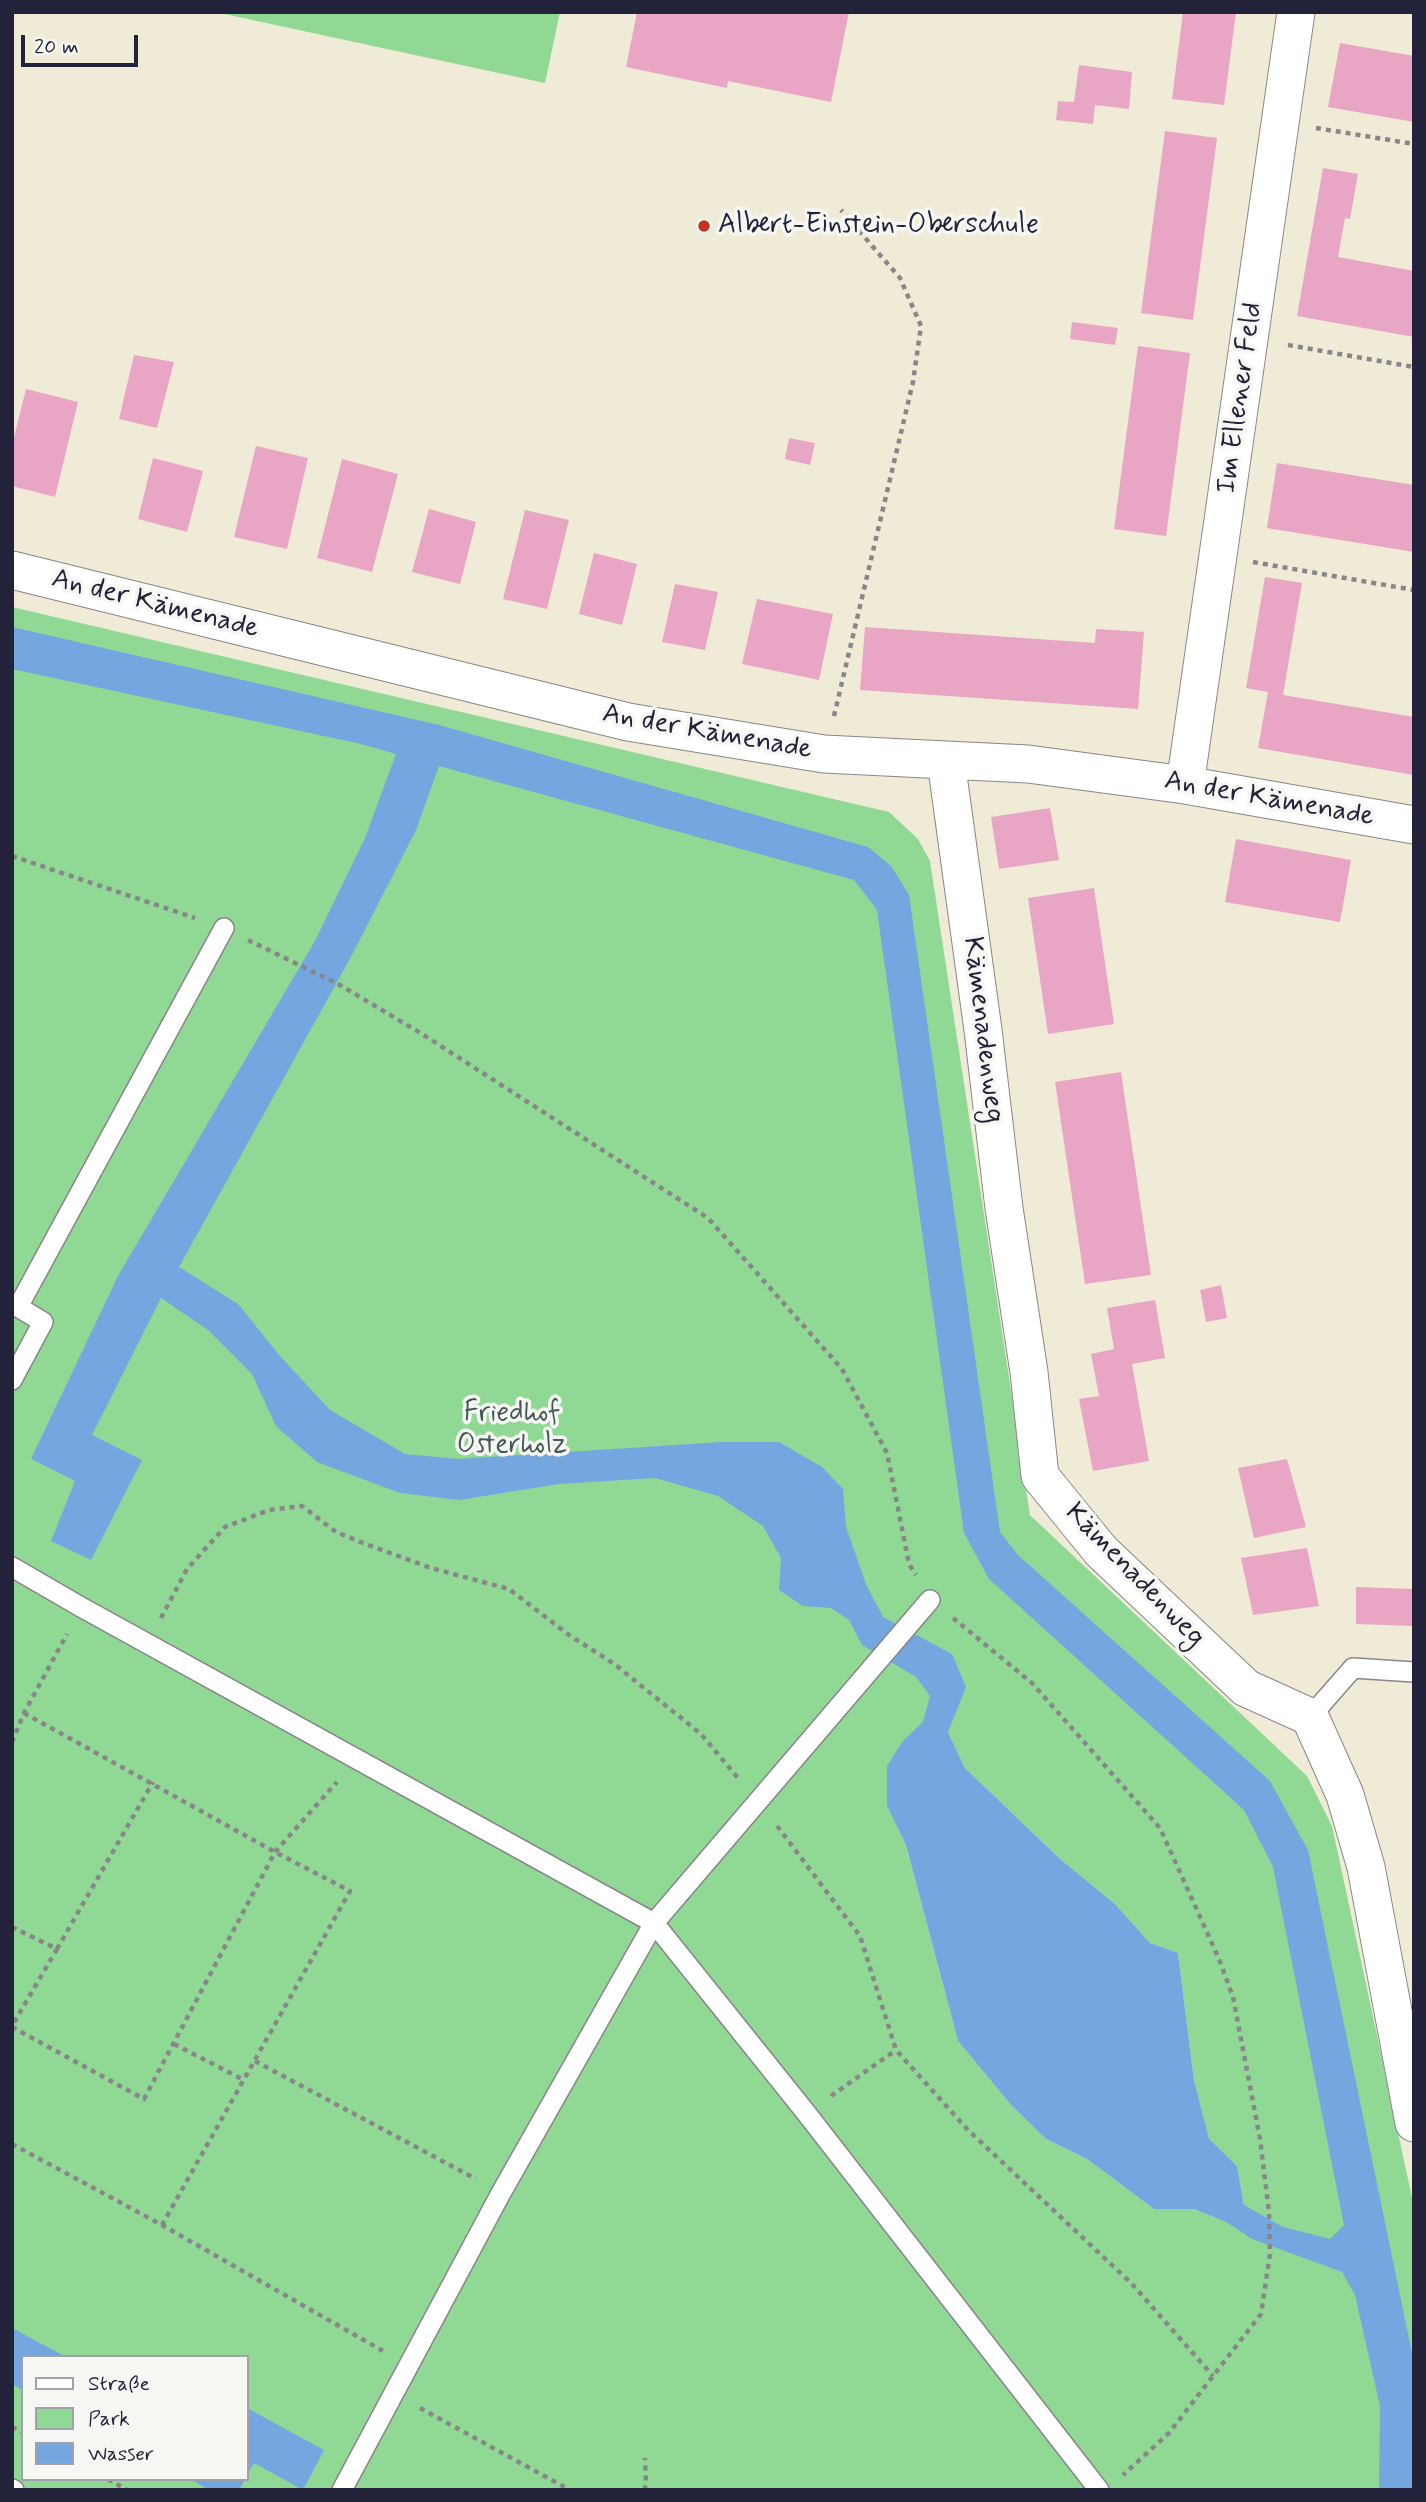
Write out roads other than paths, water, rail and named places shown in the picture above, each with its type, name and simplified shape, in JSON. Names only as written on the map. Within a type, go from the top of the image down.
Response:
[{"type":"street","name":"Im Ellener Feld","points":[[1185,785],[1296,12]]},
{"type":"street","name":"An der Kämenade","points":[[12,570],[628,722],[824,754],[1028,765],[1185,785],[1414,825]]},
{"type":"street","name":"Kämenadenweg","points":[[946,761],[1004,1208],[1029,1373],[1040,1476],[1101,1551],[1246,1688],[1310,1717]]},
{"type":"street","points":[[1310,1717],[1345,1795],[1366,1867],[1414,2123]]},
{"type":"lane","points":[[12,1380],[43,1322],[18,1307],[224,928]]},
{"type":"lane","points":[[12,1567],[654,1923],[807,2114],[1099,2490]]},
{"type":"lane","points":[[342,2490],[501,2193],[654,1923],[930,1600]]},
{"type":"lane","points":[[1310,1717],[1353,1668],[1414,1672]]},
{"type":"water","points":[[12,627],[439,725],[868,847],[892,867],[909,895],[1000,1532],[1018,1555],[1270,1781],[1308,1850],[1413,2358],[1414,2490],[1379,2490],[1380,2406],[1355,2295],[1342,2272],[1252,2239],[1228,2223],[1194,2209],[1154,2209],[1087,2159],[1046,2139],[1011,2105],[958,2041],[906,1845],[887,1806],[887,1766],[902,1742],[923,1722],[930,1696],[916,1677],[862,1645],[849,1620],[831,1608],[803,1606],[779,1590],[781,1558],[763,1526],[718,1496],[655,1478],[559,1484],[459,1500],[400,1493],[317,1462],[276,1426],[252,1374],[208,1330],[161,1298],[92,1435],[142,1460],[91,1560],[51,1541],[75,1481],[31,1459],[118,1276],[315,941],[365,838],[396,754],[361,744],[12,669]],"holes":[[[439,766],[854,880],[877,910],[964,1533],[989,1579],[1244,1810],[1273,1867],[1344,2225],[1330,2239],[1283,2227],[1244,2205],[1237,2166],[1209,2139],[1194,2080],[1178,1953],[1150,1943],[1115,1904],[1059,1858],[965,1768],[948,1732],[966,1687],[952,1654],[883,1617],[866,1584],[846,1527],[843,1489],[822,1467],[779,1442],[722,1442],[458,1459],[405,1454],[330,1410],[280,1356],[238,1304],[179,1267],[352,955],[416,830]]]},
{"type":"water","points":[[12,2328],[62,2355],[21,2355],[21,2389],[12,2384]]},
{"type":"water","points":[[248,2409],[324,2450],[303,2490],[254,2463],[248,2473]]},
{"type":"water","points":[[193,2481],[244,2481],[239,2490],[209,2490]]},
{"type":"place","name":"Albert-Einstein-Oberschule","points":[[704,226]]},
{"type":"park label","name":"Friedhof Osterholz","points":[[512,1430]]}]
